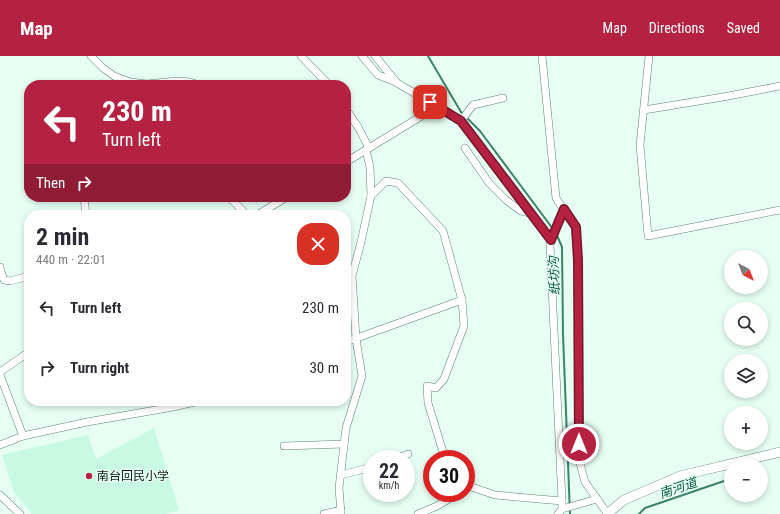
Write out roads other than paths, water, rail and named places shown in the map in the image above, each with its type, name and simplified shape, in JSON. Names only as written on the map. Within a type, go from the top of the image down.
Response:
[{"type":"street","points":[[91,56],[114,76],[125,80]]},
{"type":"street","points":[[301,56],[324,80]]},
{"type":"street","points":[[362,56],[378,75],[398,83],[438,106],[464,117],[530,213],[552,238]]},
{"type":"street","points":[[375,56],[398,83]]},
{"type":"street","points":[[542,56],[556,198],[576,227],[578,260],[579,460],[585,482],[607,514],[624,500],[680,476],[780,452]]},
{"type":"street","points":[[649,56],[640,145],[648,236],[780,210]]},
{"type":"street","points":[[644,110],[780,86]]},
{"type":"street","points":[[464,117],[473,105],[503,98]]},
{"type":"street","points":[[351,159],[438,106]]},
{"type":"street","points":[[324,514],[341,512],[339,488],[346,428],[362,376],[356,339],[352,276],[361,242],[370,196],[370,167],[368,149],[351,116]]},
{"type":"street","points":[[465,148],[490,183],[506,200],[521,211],[530,213]]},
{"type":"street","points":[[370,196],[386,181],[398,183],[443,231],[462,300],[464,326],[444,379],[436,388],[427,386],[428,403],[442,450]]},
{"type":"street","points":[[234,202],[241,210]]},
{"type":"street","points":[[266,210],[279,202]]},
{"type":"street","points":[[564,209],[550,244],[562,510],[597,499]]},
{"type":"street","points":[[0,267],[4,280],[10,281],[24,277]]},
{"type":"street","points":[[351,340],[462,300]]},
{"type":"street","points":[[23,436],[0,373],[24,356]]},
{"type":"street","points":[[0,445],[23,436],[87,422],[177,406]]},
{"type":"street","points":[[284,446],[344,444]]},
{"type":"street","points":[[340,475],[363,469]]},
{"type":"street","points":[[475,489],[496,495],[562,501]]},
{"type":"street","points":[[0,495],[20,514]]},
{"type":"street","points":[[418,514],[444,502]]},
{"type":"waterway","name":"纸坊沟","points":[[428,56],[461,112],[464,114]]},
{"type":"waterway","name":"纸坊沟","points":[[467,118],[480,131],[553,229]]},
{"type":"waterway","name":"纸坊沟","points":[[556,233],[562,247],[563,335],[570,514]]},
{"type":"waterway","name":"南河道","points":[[639,514],[645,508],[724,481]]},
{"type":"place","name":"南台回民小学","points":[[89,476]]}]
